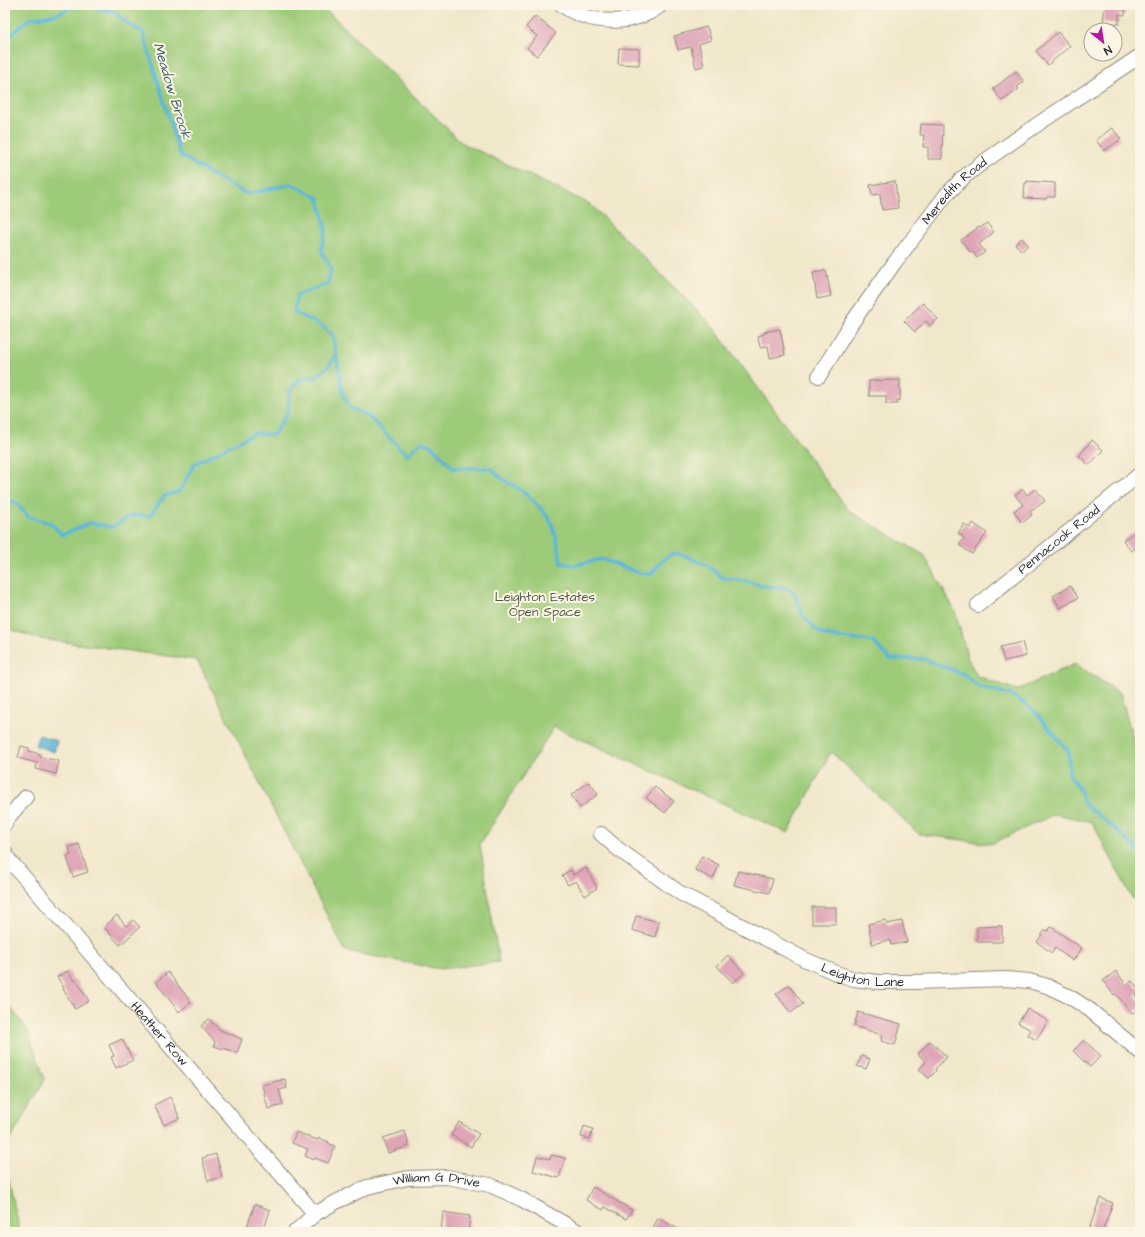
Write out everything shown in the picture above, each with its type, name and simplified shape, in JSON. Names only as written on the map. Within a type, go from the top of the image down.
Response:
[{"type":"street","points":[[562,5],[581,16],[604,20],[628,19],[651,11],[661,5]]},
{"type":"street","name":"Meredith Road","points":[[819,376],[851,324],[895,262],[946,195],[964,177],[1032,128],[1140,56]]},
{"type":"street","name":"Pennacook Road","points":[[978,605],[1140,474]]},
{"type":"street","points":[[5,824],[6,820],[26,797]]},
{"type":"street","name":"Leighton Lane","points":[[600,834],[618,849],[680,893],[804,959],[836,973],[854,979],[878,982],[1006,979],[1046,986],[1070,997],[1090,1010],[1140,1052]]},
{"type":"street","name":"Heather Row","points":[[5,852],[9,860],[315,1214]]},
{"type":"street","name":"William G Drive","points":[[295,1232],[315,1214],[367,1187],[408,1178],[447,1177],[490,1185],[521,1199],[579,1232]]},
{"type":"green space","name":"Leighton Estates Open Space","points":[[5,5],[321,5],[462,143],[590,204],[710,323],[849,511],[924,555],[955,611],[968,659],[977,676],[1017,690],[1075,664],[1120,693],[1135,746],[1140,747],[1140,901],[1132,898],[1092,822],[1055,814],[991,844],[919,834],[831,752],[788,833],[554,727],[480,844],[499,962],[440,969],[345,951],[197,660],[41,639],[5,628]]},
{"type":"green space","points":[[5,1000],[27,1029],[45,1079],[11,1139],[5,1146]]},
{"type":"green space","points":[[5,1162],[20,1232],[5,1232]]},
{"type":"water","points":[[39,735],[57,741],[54,752],[35,745]]},
{"type":"building","points":[[1105,5],[1126,5],[1125,15],[1119,14],[1119,22],[1103,22]]},
{"type":"building","points":[[535,16],[556,33],[537,56],[527,48],[537,36],[526,27]]},
{"type":"building","points":[[707,27],[711,40],[699,44],[704,66],[696,68],[691,47],[678,50],[674,36]]},
{"type":"building","points":[[1058,32],[1070,46],[1048,65],[1036,51]]},
{"type":"building","points":[[619,48],[639,49],[639,65],[618,64]]},
{"type":"building","points":[[1016,71],[1024,82],[1017,87],[1019,89],[1002,101],[993,89]]},
{"type":"building","points":[[921,124],[943,125],[942,159],[928,159],[928,147],[923,147],[924,135],[920,135]]},
{"type":"building","points":[[1112,128],[1121,139],[1104,151],[1096,140]]},
{"type":"building","points":[[895,181],[898,208],[882,210],[880,194],[872,195],[870,185]]},
{"type":"building","points":[[1027,181],[1055,183],[1055,197],[1047,197],[1046,199],[1024,198],[1025,183],[1027,183]]},
{"type":"building","points":[[987,223],[994,232],[979,244],[985,252],[977,258],[972,251],[970,252],[961,240]]},
{"type":"building","points":[[1022,238],[1028,245],[1022,251],[1015,244]]},
{"type":"building","points":[[826,270],[831,296],[817,299],[813,272]]},
{"type":"building","points":[[923,303],[938,319],[930,326],[926,321],[915,332],[904,321]]},
{"type":"building","points":[[780,329],[785,355],[770,358],[768,346],[760,347],[758,336],[764,334],[764,332]]},
{"type":"building","points":[[900,380],[900,400],[897,400],[898,404],[886,404],[886,396],[869,396],[869,381]]},
{"type":"building","points":[[1092,440],[1103,450],[1089,465],[1079,456]]},
{"type":"building","points":[[1023,489],[1027,495],[1036,489],[1045,501],[1030,512],[1032,515],[1022,523],[1014,511],[1023,505],[1015,495]]},
{"type":"building","points":[[973,523],[987,533],[972,554],[959,545],[964,538],[958,533],[964,524],[970,528]]},
{"type":"building","points":[[1140,528],[1140,545],[1131,551],[1123,540]]},
{"type":"building","points":[[1070,586],[1078,598],[1060,608],[1053,596]]},
{"type":"building","points":[[1022,642],[1026,656],[1004,661],[1000,647]]},
{"type":"building","points":[[21,746],[29,748],[29,751],[40,754],[40,757],[59,761],[56,774],[36,769],[37,763],[18,758]]},
{"type":"building","points":[[589,782],[598,794],[580,808],[571,795]]},
{"type":"building","points":[[655,787],[674,801],[665,813],[646,798]]},
{"type":"building","points":[[79,844],[88,872],[73,877],[67,857],[71,855],[69,847]]},
{"type":"building","points":[[702,856],[719,865],[713,879],[695,870]]},
{"type":"building","points":[[586,868],[597,888],[585,896],[576,881],[568,885],[562,875],[571,870],[573,875]]},
{"type":"building","points":[[738,871],[773,879],[769,893],[734,885]]},
{"type":"building","points":[[812,907],[836,907],[836,924],[812,924]]},
{"type":"building","points":[[117,915],[126,926],[133,920],[140,927],[120,945],[104,927]]},
{"type":"building","points":[[636,916],[659,922],[655,937],[632,930]]},
{"type":"building","points":[[886,920],[887,924],[902,921],[907,942],[891,945],[890,940],[872,944],[868,924]]},
{"type":"building","points":[[1002,926],[1002,942],[977,942],[977,927]]},
{"type":"building","points":[[1051,927],[1082,948],[1073,961],[1055,948],[1052,953],[1037,942],[1045,930],[1048,931]]},
{"type":"building","points":[[728,955],[744,973],[733,983],[717,966]]},
{"type":"building","points":[[68,971],[74,981],[76,980],[89,1001],[75,1009],[57,977]]},
{"type":"building","points":[[1116,971],[1126,985],[1132,981],[1140,991],[1135,995],[1140,1002],[1140,1008],[1132,1014],[1103,981]]},
{"type":"building","points":[[168,972],[191,1002],[179,1012],[156,982]]},
{"type":"building","points":[[789,985],[803,1004],[791,1013],[776,994]]},
{"type":"building","points":[[1027,1009],[1048,1021],[1036,1040],[1028,1035],[1031,1030],[1018,1023]]},
{"type":"building","points":[[858,1012],[901,1024],[895,1045],[881,1041],[882,1035],[854,1026]]},
{"type":"building","points":[[209,1019],[220,1030],[242,1039],[237,1053],[214,1046],[215,1042],[201,1026]]},
{"type":"building","points":[[122,1039],[133,1060],[116,1068],[111,1057],[114,1056],[109,1045]]},
{"type":"building","points":[[1084,1040],[1101,1056],[1090,1067],[1073,1051]]},
{"type":"building","points":[[930,1041],[947,1057],[935,1069],[936,1071],[929,1078],[919,1069],[926,1062],[918,1054]]},
{"type":"building","points":[[862,1056],[870,1059],[866,1069],[857,1066]]},
{"type":"building","points":[[285,1079],[287,1088],[279,1090],[283,1105],[268,1109],[262,1085]]},
{"type":"building","points":[[170,1097],[180,1118],[164,1125],[154,1105]]},
{"type":"building","points":[[459,1122],[479,1134],[471,1147],[451,1135]]},
{"type":"building","points":[[584,1126],[593,1129],[590,1139],[581,1137]]},
{"type":"building","points":[[405,1131],[409,1146],[388,1153],[383,1138]]},
{"type":"building","points":[[296,1132],[318,1140],[319,1138],[335,1146],[328,1163],[315,1158],[314,1160],[305,1156],[308,1149],[292,1143]]},
{"type":"building","points":[[216,1154],[222,1177],[208,1181],[202,1158]]},
{"type":"building","points":[[551,1155],[565,1158],[559,1178],[533,1171],[537,1156],[550,1159]]},
{"type":"building","points":[[593,1187],[632,1210],[626,1219],[605,1207],[603,1210],[586,1200]]},
{"type":"building","points":[[1100,1198],[1113,1203],[1102,1232],[1088,1232]]},
{"type":"building","points":[[255,1204],[270,1210],[263,1232],[245,1232]]},
{"type":"building","points":[[443,1212],[470,1216],[468,1232],[441,1232]]},
{"type":"building","points":[[658,1218],[684,1232],[651,1232]]},
{"type":"waterway","name":"Meadow Brook","points":[[5,40],[29,19],[57,14],[77,5]]},
{"type":"waterway","name":"Meadow Brook","points":[[84,5],[114,12],[130,25],[143,32],[180,155],[247,194],[292,184],[319,198],[326,231],[321,250],[331,270],[327,284],[297,295],[294,312],[322,326],[333,336],[343,393],[350,408],[368,416],[407,455],[421,442],[431,445],[453,468],[491,468],[501,478],[529,497],[546,515],[552,524],[555,533],[561,563],[575,565],[602,559],[639,573],[651,574],[663,560],[673,553],[686,556],[708,566],[723,578],[745,581],[764,586],[786,588],[795,593],[803,616],[821,634],[839,638],[872,641],[890,659],[924,659],[963,674],[979,687],[1012,695],[1036,713],[1069,752],[1069,774],[1081,792],[1084,804],[1113,827],[1140,852]]},
{"type":"waterway","points":[[5,500],[15,502],[29,517],[51,523],[62,535],[90,523],[112,527],[132,515],[150,516],[164,496],[180,491],[194,464],[255,433],[273,435],[288,412],[289,392],[300,379],[316,377],[329,366],[335,355]]}]
